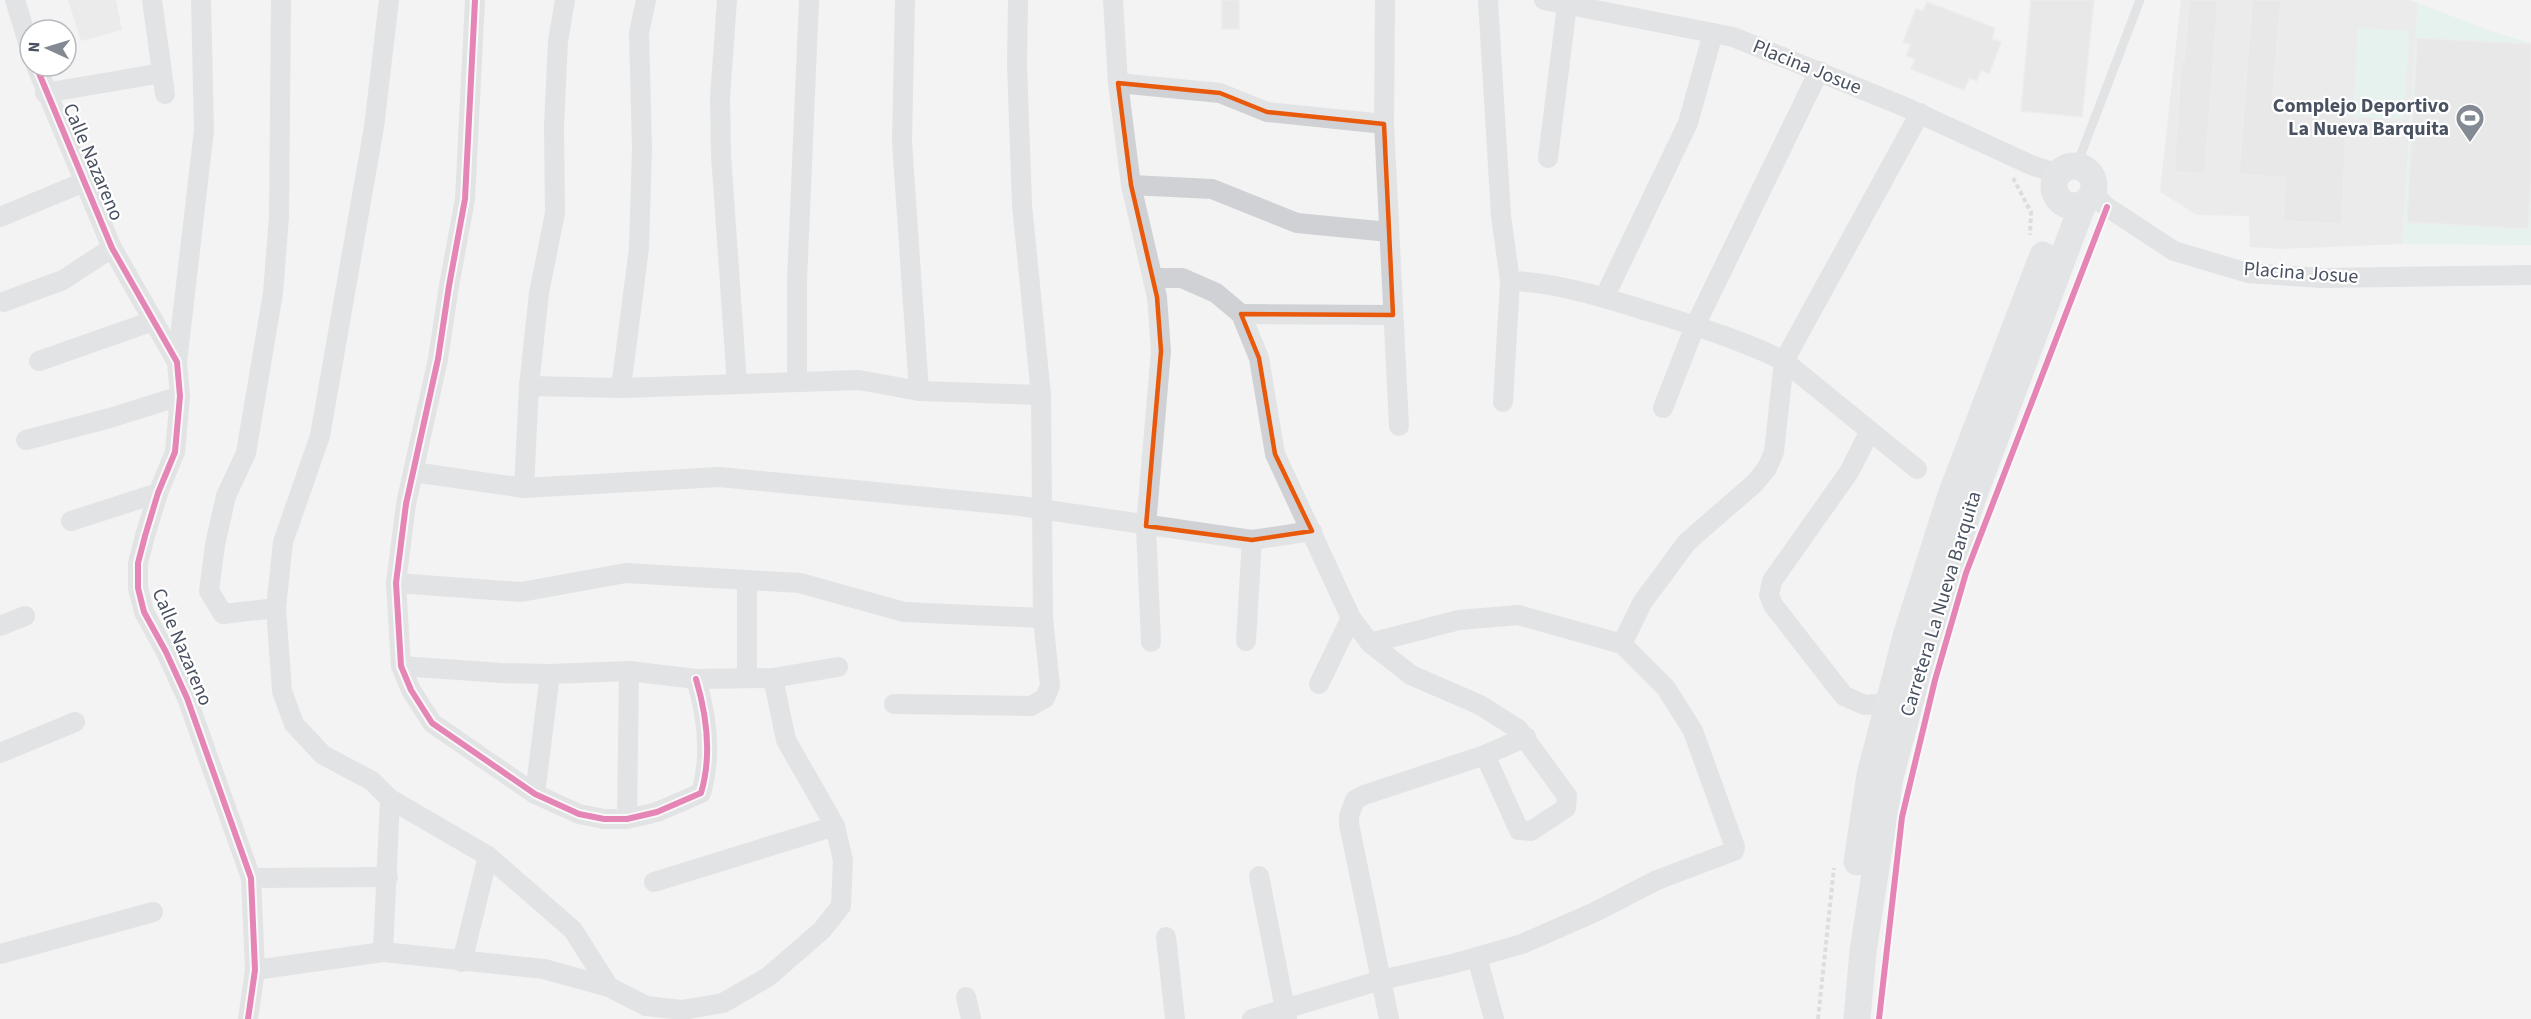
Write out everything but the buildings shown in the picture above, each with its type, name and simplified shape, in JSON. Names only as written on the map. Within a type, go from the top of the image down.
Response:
[{"type":"street","points":[[15,0],[21,18]]},
{"type":"street","points":[[152,0],[165,94]]},
{"type":"street","points":[[177,362],[204,130],[201,0]]},
{"type":"street","points":[[276,608],[224,614],[209,591],[215,544],[226,496],[246,453],[273,293],[279,217],[281,0]]},
{"type":"street","points":[[389,0],[374,127],[320,436],[283,542],[276,608],[282,691],[294,724],[323,754],[372,781],[390,798],[488,856],[573,930],[609,987]]},
{"type":"street","points":[[475,0],[465,199],[448,286],[438,359],[413,472],[396,583],[400,666],[411,690],[432,723],[535,794],[579,814],[604,819],[627,819],[657,812],[701,793],[706,775],[707,750],[704,705],[696,679]]},
{"type":"street","points":[[524,488],[529,387],[539,293],[555,213],[554,126],[558,41],[565,0]]},
{"type":"street","points":[[621,388],[639,248],[642,148],[639,33],[646,0]]},
{"type":"street","points":[[727,0],[720,98],[721,155],[737,384]]},
{"type":"street","points":[[796,381],[797,280],[809,0]]},
{"type":"street","points":[[905,0],[902,142],[919,391]]},
{"type":"street","points":[[894,704],[1031,706],[1045,698],[1050,686],[1043,618],[1041,395],[1022,205],[1018,0]]},
{"type":"street","points":[[1113,0],[1118,83],[1131,185],[1157,297],[1161,351],[1146,526],[1151,642]]},
{"type":"street","points":[[1385,0],[1384,124],[1399,426]]},
{"type":"street","points":[[1488,0],[1501,216],[1510,281],[1503,402]]},
{"type":"street","name":"Placina Josue","points":[[1544,0],[1733,37],[1920,113],[2031,165],[2067,170]]},
{"type":"street","points":[[1548,158],[1567,5]]},
{"type":"street","points":[[1604,298],[1688,123],[1713,33]]},
{"type":"street","points":[[1663,408],[1695,326],[1819,71]]},
{"type":"street","points":[[45,93],[162,73]]},
{"type":"street","name":"Calle Nazareno","points":[[40,78],[112,248],[177,362],[180,396],[175,452],[158,493],[138,563],[138,588],[144,612],[187,698],[251,878],[255,970],[248,1019]]},
{"type":"street","points":[[1118,83],[1220,93],[1267,112],[1384,124]]},
{"type":"street","points":[[1622,644],[1642,603],[1687,542],[1755,483],[1767,468],[1774,452],[1784,361],[1920,113]]},
{"type":"street","points":[[2067,170],[2054,186],[2055,193],[2080,200]]},
{"type":"street","points":[[0,217],[84,182]]},
{"type":"street","points":[[1131,185],[1212,189],[1297,223],[1389,232]]},
{"type":"street","name":"Placina Josue","points":[[2080,200],[2107,207],[2174,251],[2248,273],[2321,278],[2531,275]]},
{"type":"street","name":"Carretera La Nueva Barquita","points":[[1880,776],[1889,704],[1907,633],[1952,495],[2080,200]]},
{"type":"street","name":"Carretera La Nueva Barquita","points":[[1842,1019],[1846,948],[1857,861],[1880,776],[1972,501],[2080,200]]},
{"type":"street","points":[[3,302],[63,280],[112,248]]},
{"type":"street","points":[[1153,278],[1182,278],[1216,293],[1241,314],[1259,358],[1275,454],[1351,618],[1370,643],[1411,675],[1480,705],[1518,729],[1567,796],[1566,808],[1531,831],[1519,830],[1485,755]]},
{"type":"street","points":[[1510,281],[1524,281],[1604,298],[1731,338],[1784,361],[1917,469]]},
{"type":"street","points":[[1241,314],[1393,315]]},
{"type":"street","points":[[39,361],[153,321]]},
{"type":"street","points":[[529,387],[621,388],[859,380],[919,391],[1041,395]]},
{"type":"street","points":[[26,440],[110,418],[180,396]]},
{"type":"street","points":[[1870,431],[1849,472],[1772,582],[1770,595],[1773,604],[1844,696],[1865,705],[1889,704]]},
{"type":"street","points":[[413,472],[524,488],[719,477],[1020,506],[1252,540],[1312,531]]},
{"type":"street","points":[[71,521],[158,493]]},
{"type":"street","points":[[1246,641],[1252,540]]},
{"type":"street","points":[[396,583],[521,592],[626,573],[747,579],[800,583],[904,612],[1043,618]]},
{"type":"street","points":[[747,579],[747,678]]},
{"type":"street","points":[[1252,1019],[1286,1014],[1381,980],[1522,945],[1595,912],[1657,880],[1734,851],[1735,842],[1693,731],[1666,688],[1622,644],[1518,615],[1459,620],[1370,643]]},
{"type":"street","points":[[0,626],[24,616]]},
{"type":"street","points":[[1319,684],[1351,618]]},
{"type":"street","points":[[400,666],[502,673],[629,671],[696,679],[773,678],[838,667]]},
{"type":"street","points":[[627,819],[629,671]]},
{"type":"street","points":[[535,794],[550,674]]},
{"type":"street","points":[[255,970],[384,952],[544,969],[609,987],[646,1006],[681,1015],[723,1003],[768,976],[822,930],[841,906],[843,860],[836,826],[786,740],[773,678]]},
{"type":"street","points":[[0,753],[75,722]]},
{"type":"street","points":[[1389,1019],[1349,824],[1354,800],[1485,755],[1526,737]]},
{"type":"street","points":[[384,952],[390,798]]},
{"type":"street","points":[[654,882],[836,826]]},
{"type":"street","points":[[462,962],[488,856]]},
{"type":"street","points":[[1259,876],[1286,1014]]},
{"type":"street","points":[[251,878],[388,877]]},
{"type":"street","points":[[0,954],[153,912]]},
{"type":"street","points":[[1166,937],[1175,1019]]},
{"type":"street","name":"Carretera La Nueva Barquita","points":[[1846,948],[1857,1019]]},
{"type":"street","points":[[1477,957],[1494,1019]]},
{"type":"street","points":[[966,997],[971,1019]]},
{"type":"lane","points":[[2067,170],[2140,0]]},
{"type":"path","points":[[2008,172],[2016,182],[2031,212],[2032,228],[2028,244]]},
{"type":"path","points":[[1818,1019],[1846,948]]},
{"type":"highlighted area","points":[[1118,83],[1220,93],[1267,112],[1384,124],[1393,315],[1241,314],[1259,358],[1275,454],[1312,531],[1252,540],[1146,526],[1161,351],[1157,297],[1131,185]]},
{"type":"shaded area","points":[[68,0],[116,0],[122,30],[81,41],[78,18],[74,18]]},
{"type":"shaded area","points":[[2181,0],[2408,0],[2418,3],[2402,244],[2281,249],[2250,247],[2249,216],[2197,215],[2160,192]]},
{"type":"green space","name":"Complejo Deportivo La Nueva Barquita","points":[[2418,3],[2493,32],[2531,43],[2531,245],[2402,244]]},
{"type":"green space","points":[[2358,28],[2409,31],[2404,119],[2353,117]]},
{"type":"cycle path","points":[[475,0],[465,199],[438,359],[406,504],[396,583],[401,666],[411,690],[432,723],[535,794],[579,814],[604,819],[627,819],[657,812],[701,793],[706,765],[707,736],[696,679]]},
{"type":"cycle path","points":[[41,78],[112,248],[177,362],[180,396],[175,452],[158,493],[145,536],[138,563],[138,588],[144,612],[187,698],[251,878],[255,970],[248,1019]]},
{"type":"cycle path","points":[[1879,1019],[1902,817],[1935,680],[1966,573],[2107,207]]},
{"type":"place","name":"Complejo Deportivo La Nueva Barquita","points":[[2470,144]]}]
